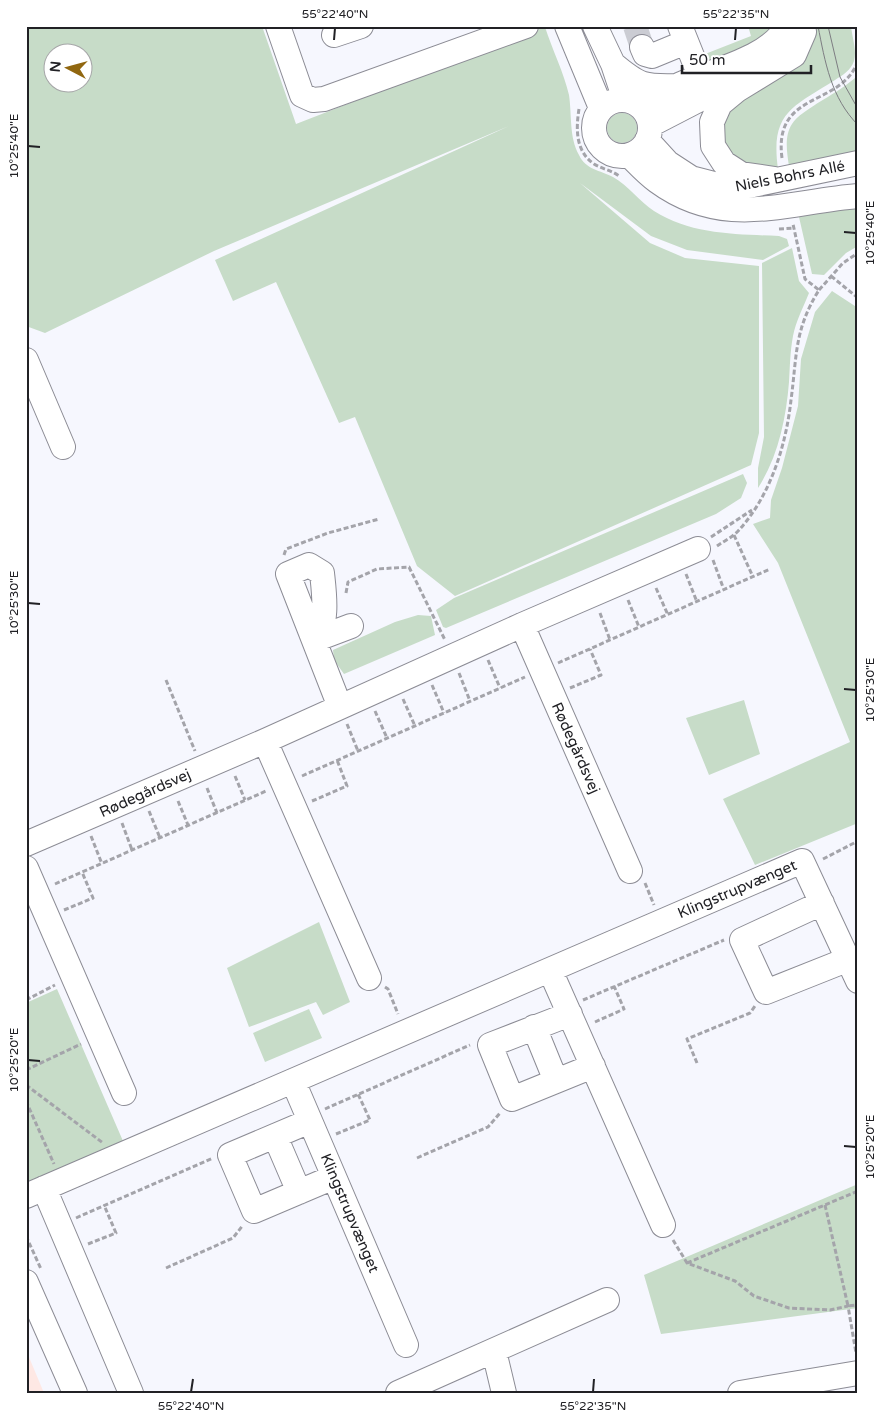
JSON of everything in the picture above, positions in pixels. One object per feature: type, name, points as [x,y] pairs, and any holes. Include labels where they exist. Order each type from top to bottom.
[{"type":"street","points":[[278,26],[302,95],[313,100],[324,100],[526,26]]},
{"type":"street","points":[[334,35],[362,26]]},
{"type":"street","points":[[567,26],[601,108]]},
{"type":"street","points":[[613,64],[629,78],[649,87],[689,81],[768,48],[780,38],[786,26]]},
{"type":"street","points":[[780,178],[754,178],[732,170],[724,163],[714,146],[712,122],[720,104],[762,74],[794,55],[804,32],[803,26]]},
{"type":"street","name":"Niels Bohrs Allé","points":[[595,30],[641,118],[668,163],[691,178],[726,187],[753,185],[858,163]]},
{"type":"street","points":[[642,47],[645,54],[652,56],[683,34],[689,81]]},
{"type":"street","points":[[641,118],[731,82],[762,74]]},
{"type":"street","points":[[641,118],[616,100],[601,108],[595,117],[593,127],[595,138],[600,147],[609,153],[619,156],[637,152],[641,118],[689,81]]},
{"type":"street","name":"Niels Bohrs Allé","points":[[629,155],[657,181],[685,197],[704,204],[747,210],[822,199],[858,196]]},
{"type":"street","points":[[822,199],[858,188]]},
{"type":"street","points":[[26,360],[63,447]]},
{"type":"street","name":"Rødegårdsvej","points":[[26,844],[265,741],[522,625],[695,552]]},
{"type":"street","points":[[314,640],[321,634],[324,600],[322,573],[308,565],[288,574],[340,707]]},
{"type":"street","name":"Rødegårdsvej","points":[[522,625],[630,871]]},
{"type":"street","points":[[314,640],[351,626]]},
{"type":"street","points":[[265,741],[369,978]]},
{"type":"street","name":"Klingstrupvænget","points":[[131,1393],[60,1225],[35,1192],[802,861],[858,981]]},
{"type":"street","points":[[26,868],[124,1093]]},
{"type":"street","points":[[822,903],[742,940],[766,992],[849,959]]},
{"type":"street","points":[[550,970],[663,1225]]},
{"type":"street","points":[[571,1017],[534,1027],[490,1045],[512,1099],[593,1066]]},
{"type":"street","points":[[534,1027],[556,1081]]},
{"type":"street","name":"Klingstrupvænget","points":[[293,1081],[406,1345]]},
{"type":"street","points":[[312,1126],[276,1136],[230,1155],[254,1211],[334,1177]]},
{"type":"street","points":[[276,1136],[299,1192]]},
{"type":"street","points":[[26,1282],[75,1393]]},
{"type":"street","points":[[398,1393],[607,1300]]},
{"type":"street","points":[[494,1351],[504,1393]]},
{"type":"street","points":[[740,1393],[857,1366]]},
{"type":"path","points":[[856,26],[858,38]]},
{"type":"path","points":[[780,178],[780,142],[783,126],[795,111],[842,83],[854,73],[858,61]]},
{"type":"path","points":[[791,205],[805,279],[818,290]]},
{"type":"path","points":[[695,552],[716,547],[734,534],[768,486],[785,438],[798,335],[810,304],[818,290],[843,263],[858,253]]},
{"type":"path","points":[[831,276],[858,298]]},
{"type":"path","points":[[697,602],[695,552],[716,531],[752,510]]},
{"type":"path","points":[[288,574],[283,561],[286,549],[328,532],[379,519]]},
{"type":"path","points":[[734,534],[753,577]]},
{"type":"path","points":[[695,552],[724,590]]},
{"type":"path","points":[[345,596],[348,582],[378,570],[409,567],[432,609],[452,656]]},
{"type":"path","points":[[649,570],[668,615]]},
{"type":"path","points":[[594,647],[770,570]]},
{"type":"path","points":[[621,582],[639,627]]},
{"type":"path","points":[[592,595],[610,640]]},
{"type":"path","points":[[553,696],[601,675],[590,649]]},
{"type":"path","points":[[491,666],[500,688]]},
{"type":"path","points":[[462,679],[470,701]]},
{"type":"path","points":[[166,680],[202,768]]},
{"type":"path","points":[[395,682],[415,726]]},
{"type":"path","points":[[343,758],[515,682]]},
{"type":"path","points":[[367,695],[387,738]]},
{"type":"path","points":[[437,697],[444,713]]},
{"type":"path","points":[[350,732],[358,751]]},
{"type":"path","points":[[294,808],[348,786],[337,760]]},
{"type":"path","points":[[236,778],[245,800]]},
{"type":"path","points":[[209,793],[217,813]]},
{"type":"path","points":[[37,892],[260,794]]},
{"type":"path","points":[[115,806],[132,850]]},
{"type":"path","points":[[181,807],[188,826]]},
{"type":"path","points":[[84,819],[102,864]]},
{"type":"path","points":[[153,821],[160,838]]},
{"type":"path","points":[[805,868],[858,841]]},
{"type":"path","points":[[630,871],[641,875],[662,921]]},
{"type":"path","points":[[48,916],[93,898],[82,872]]},
{"type":"path","points":[[571,1017],[614,986],[722,940],[742,940]]},
{"type":"path","points":[[26,1000],[73,976]]},
{"type":"path","points":[[369,978],[388,989],[406,1032]]},
{"type":"path","points":[[571,1017],[624,1009],[614,986]]},
{"type":"path","points":[[697,1063],[687,1039],[750,1013],[766,992]]},
{"type":"path","points":[[26,1070],[99,1035]]},
{"type":"path","points":[[312,1126],[358,1094],[469,1045]]},
{"type":"path","points":[[26,1085],[110,1148],[118,1157]]},
{"type":"path","points":[[312,1126],[370,1120],[358,1094]]},
{"type":"path","points":[[417,1158],[488,1127],[512,1099]]},
{"type":"path","points":[[26,1101],[54,1166]]},
{"type":"path","points":[[60,1225],[206,1160]]},
{"type":"path","points":[[687,1263],[858,1190]]},
{"type":"path","points":[[71,1251],[116,1233],[104,1205]]},
{"type":"path","points":[[825,1205],[848,1306],[857,1366]]},
{"type":"path","points":[[166,1268],[233,1238],[254,1211]]},
{"type":"path","points":[[663,1225],[687,1263],[735,1281],[754,1296],[789,1308],[830,1310],[858,1305]]},
{"type":"shaded area","points":[[26,1350],[44,1393],[26,1393]]},
{"type":"green space","points":[[26,26],[262,26],[296,124],[545,27],[569,95],[571,126],[576,148],[585,164],[618,180],[654,211],[669,219],[684,225],[715,232],[779,236],[787,239],[789,246],[763,260],[687,250],[651,236],[580,183],[650,243],[685,258],[759,266],[759,433],[751,465],[455,596],[417,566],[355,417],[339,423],[276,282],[233,301],[215,260],[509,126],[214,251],[45,333],[26,326]]},
{"type":"green space","points":[[748,26],[775,26],[763,40],[714,60],[705,60],[700,56],[751,36]]},
{"type":"green space","points":[[811,26],[851,26],[855,52],[853,64],[844,74],[807,97],[788,113],[781,123],[778,135],[776,150],[778,169],[729,160],[719,119]]},
{"type":"green space","points":[[858,75],[858,153],[789,166],[787,139],[792,124],[804,112],[842,88]]},
{"type":"green space","points":[[622,113],[633,117],[637,128],[633,139],[622,143],[611,139],[607,128],[611,117]]},
{"type":"green space","points":[[858,205],[858,246],[846,253],[824,275],[812,274],[799,217]]},
{"type":"green space","points":[[792,248],[799,281],[809,293],[793,336],[788,396],[780,437],[771,464],[758,488],[758,468],[764,437],[762,263]]},
{"type":"green space","points":[[832,291],[858,308],[858,823],[755,865],[723,799],[850,742],[778,563],[753,524],[770,518],[771,500],[782,468],[798,406],[801,359],[815,312]]},
{"type":"green space","points":[[743,474],[747,483],[741,498],[716,514],[446,628],[443,627],[436,610],[454,598]]},
{"type":"green space","points":[[418,615],[431,616],[435,635],[344,674],[334,660],[333,650],[395,622]]},
{"type":"green space","points":[[744,700],[760,754],[709,775],[686,718]]},
{"type":"green space","points":[[319,922],[350,1002],[323,1015],[316,1002],[249,1027],[227,968]]},
{"type":"green space","points":[[57,989],[123,1141],[26,1185],[26,1003]]},
{"type":"green space","points":[[309,1009],[322,1038],[265,1062],[253,1033]]},
{"type":"green space","points":[[858,1184],[858,1308],[661,1334],[644,1275]]},
{"type":"tunnel","points":[[635,26],[642,47]]},
{"type":"tram line","points":[[818,26],[830,79],[841,103],[858,125]]},
{"type":"tram line","points":[[828,26],[840,77],[858,109]]}]
